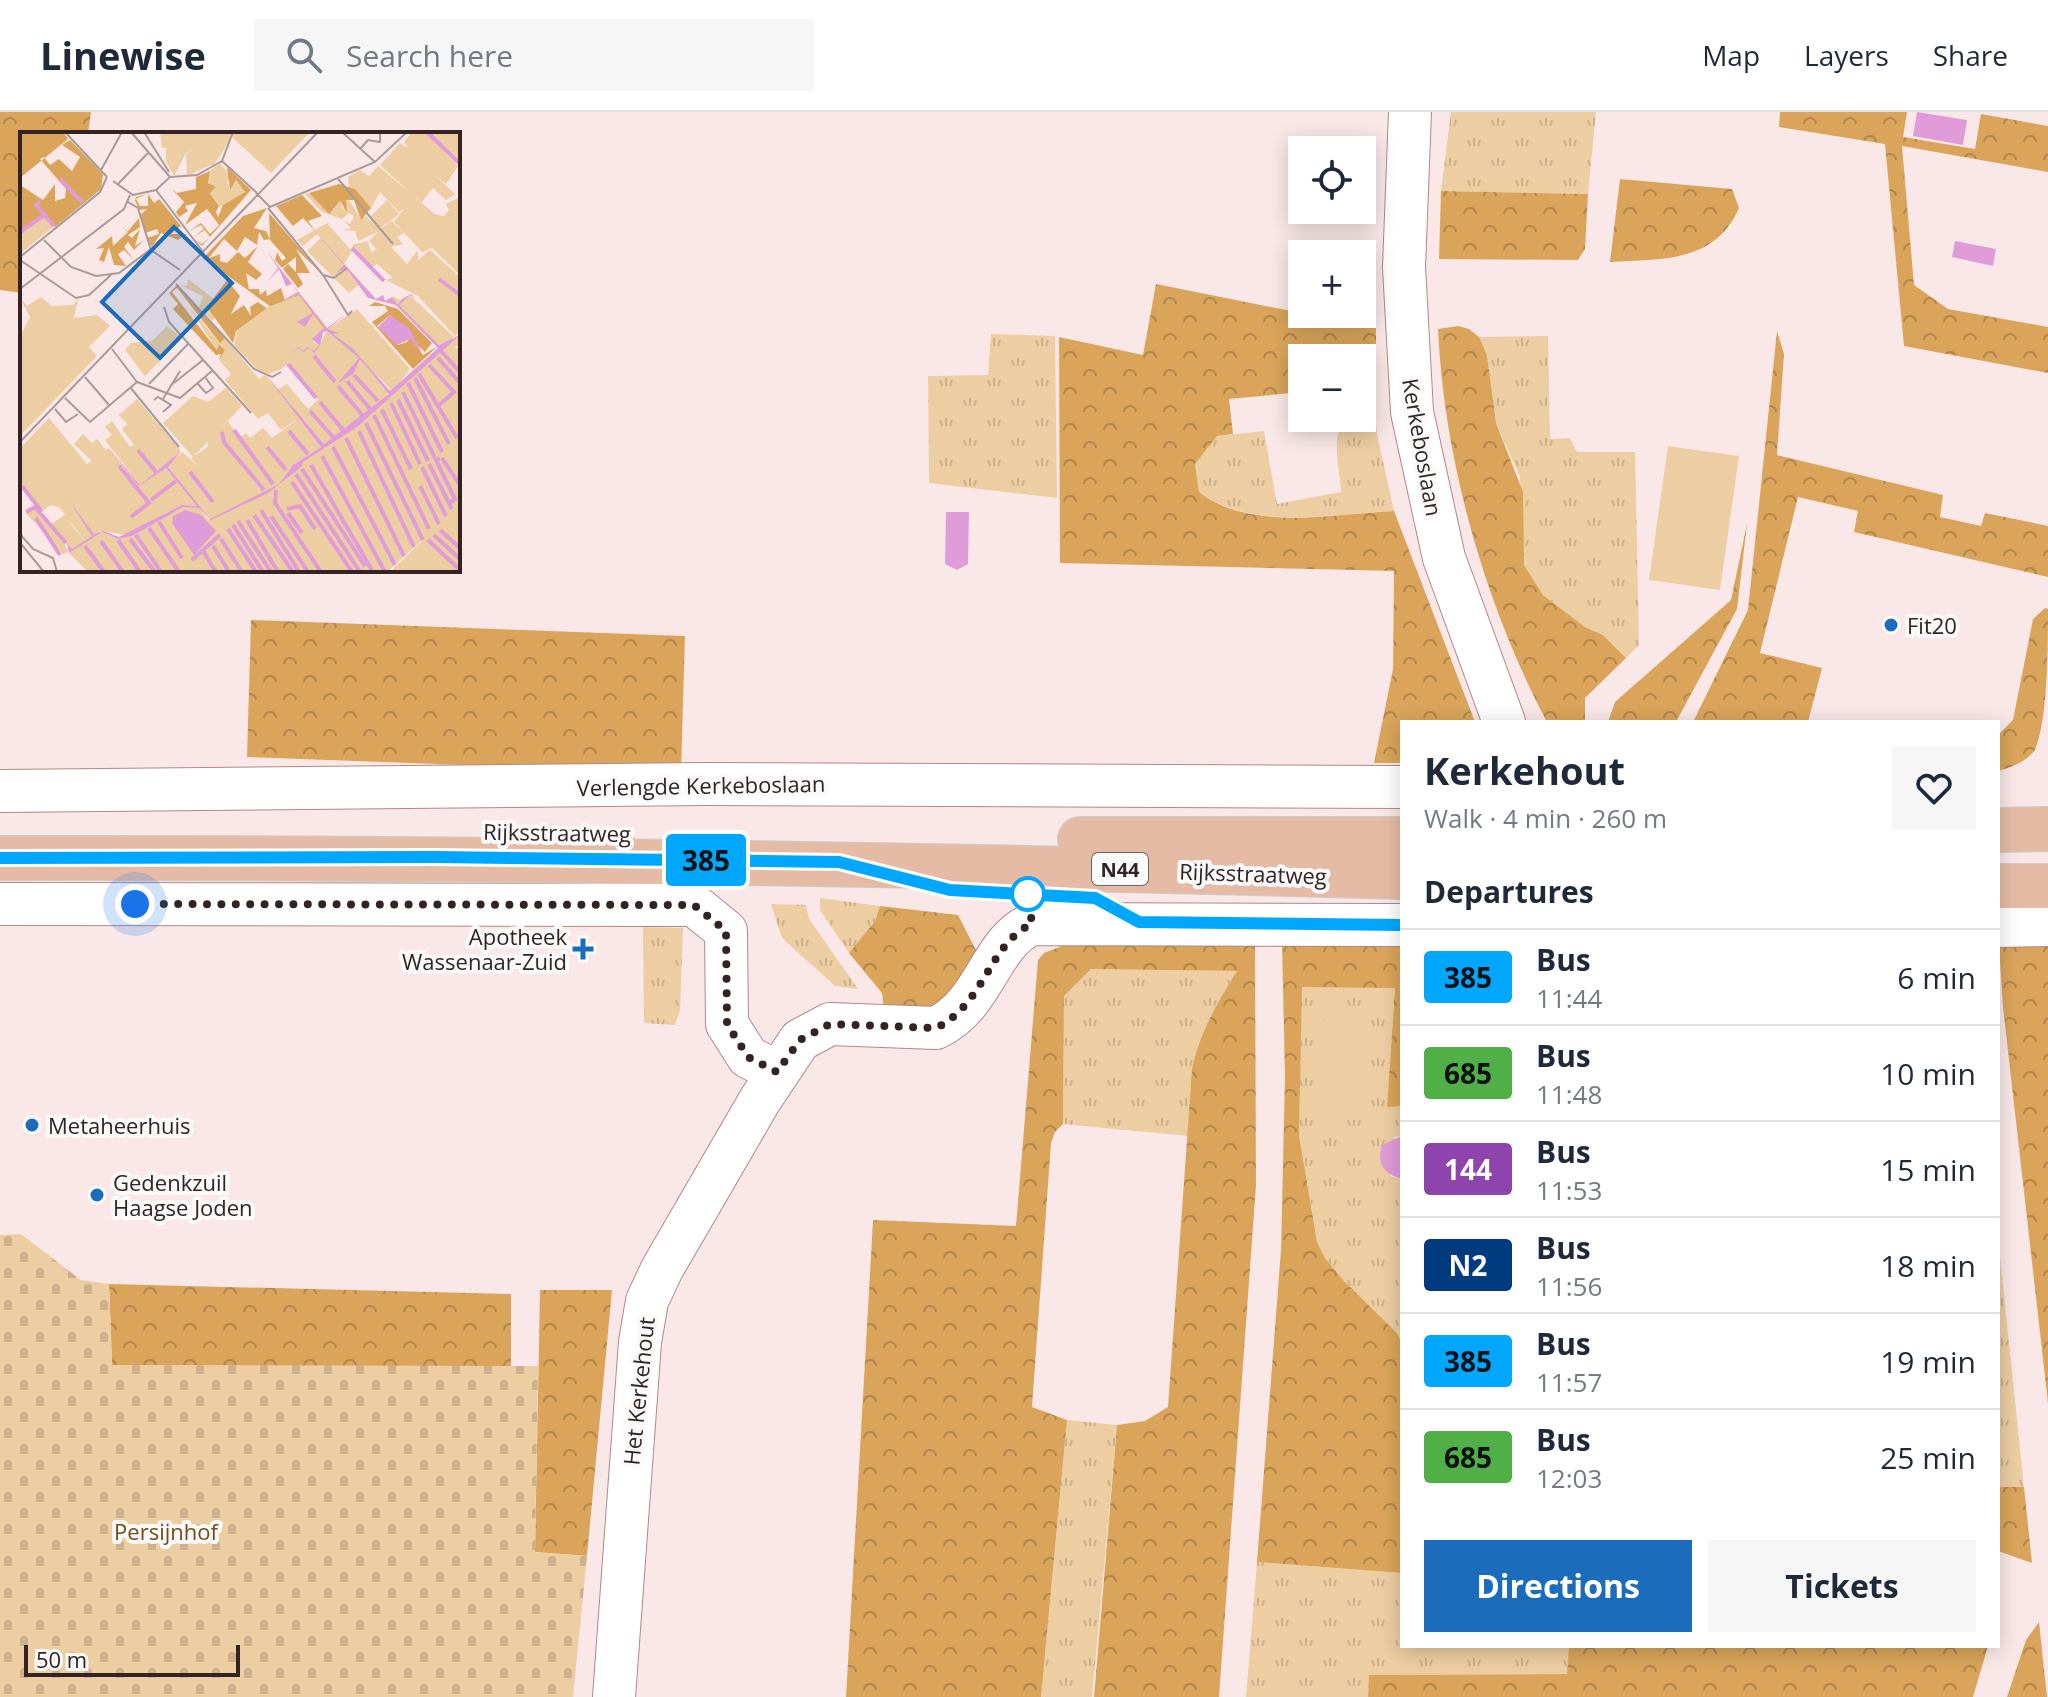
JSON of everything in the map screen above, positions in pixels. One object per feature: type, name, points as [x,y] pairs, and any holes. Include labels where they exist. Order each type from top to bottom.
[{"type":"main road","name":"Rijksstraatweg","points":[[0,829],[1400,839]]},
{"type":"main road","points":[[2000,830],[2048,829]]},
{"type":"main road","name":"Rijksstraatweg","points":[[0,858],[435,857],[839,862],[1400,877]]},
{"type":"main road","points":[[2000,886],[2048,886]]},
{"type":"street","name":"Kerkeboslaan","points":[[1410,112],[1404,267],[1412,412],[1444,558],[1503,720]]},
{"type":"street","name":"Verlengde Kerkeboslaan","points":[[0,791],[705,784],[1400,787]]},
{"type":"street","points":[[0,904],[694,905],[726,931],[727,1024],[748,1057],[777,1072],[800,1040],[830,1024],[936,1028],[947,1023],[974,998],[1012,937],[1032,924],[1400,925]]},
{"type":"street","points":[[2000,926],[2048,925]]},
{"type":"street","name":"Het Kerkehout","points":[[614,1697],[640,1342],[647,1301],[662,1269],[777,1072]]},
{"type":"green space","points":[[0,112],[91,112],[88,132],[20,132],[20,293],[0,290]]},
{"type":"green space","points":[[1451,112],[1596,112],[1588,194],[1441,191]]},
{"type":"green space","points":[[1780,112],[1907,112],[1903,137],[1975,149],[1981,114],[2048,126],[2048,172],[1902,146],[1914,285],[1948,309],[2048,327],[2048,373],[1904,346],[1885,144],[1779,127]]},
{"type":"green space","points":[[1620,179],[1732,189],[1739,208],[1729,226],[1701,248],[1667,258],[1610,262]]},
{"type":"green space","points":[[1441,191],[1588,194],[1585,249],[1578,260],[1439,259]]},
{"type":"green space","points":[[1156,284],[1288,310],[1288,328],[1376,328],[1376,344],[1288,344],[1288,393],[1229,399],[1233,434],[1217,436],[1195,464],[1199,492],[1220,504],[1267,516],[1319,517],[1394,511],[1474,720],[1400,720],[1400,763],[1374,763],[1393,669],[1394,571],[1060,563],[1059,337],[1143,355]]},
{"type":"green space","points":[[1458,326],[1469,329],[1479,337],[1487,355],[1496,423],[1523,492],[1524,565],[1543,595],[1585,627],[1603,635],[1626,658],[1585,698],[1585,720],[1546,720],[1505,630],[1487,581],[1459,481],[1449,430],[1438,329]]},
{"type":"green space","points":[[1777,331],[1784,354],[1777,455],[1943,495],[1940,517],[1981,526],[1985,513],[2048,526],[2048,577],[1854,532],[1858,511],[1798,497],[1760,653],[1822,668],[1809,720],[1694,720],[1748,610]]},
{"type":"green space","points":[[991,334],[1055,336],[1057,498],[929,483],[928,376],[988,375]]},
{"type":"green space","points":[[1548,336],[1550,439],[1570,438],[1577,452],[1635,452],[1639,645],[1626,658],[1603,635],[1585,627],[1543,595],[1524,565],[1520,477],[1496,423],[1487,355],[1479,337]]},
{"type":"green space","points":[[1376,423],[1394,511],[1319,517],[1268,516],[1220,504],[1199,492],[1195,464],[1217,436],[1264,431],[1277,504],[1341,492],[1338,434],[1376,432]]},
{"type":"green space","points":[[1668,446],[1739,456],[1720,590],[1649,580]]},
{"type":"green space","points":[[1747,524],[1737,609],[1677,720],[1609,720],[1615,702],[1731,600]]},
{"type":"green space","points":[[2045,608],[2048,609],[2043,720],[2035,750],[2027,758],[2000,770],[2000,733],[2013,720],[2033,619]]},
{"type":"green space","points":[[251,620],[685,636],[681,773],[247,757]]},
{"type":"green space","points":[[820,898],[880,906],[875,921],[849,953],[820,910]]},
{"type":"green space","points":[[771,904],[806,905],[809,919],[858,989],[835,986],[782,938]]},
{"type":"green space","points":[[880,906],[958,915],[979,956],[970,978],[933,1010],[884,1009],[882,993],[849,953],[875,921]]},
{"type":"green space","points":[[643,927],[683,928],[680,1010],[675,1025],[644,1023]]},
{"type":"green space","points":[[2008,940],[2048,940],[2048,1403],[2003,1007],[2000,947]]},
{"type":"green space","points":[[1282,943],[1400,943],[1400,1106],[1387,1107],[1395,988],[1302,987],[1299,1135],[1317,1242],[1325,1258],[1344,1281],[1400,1339],[1400,1573],[1257,1562],[1281,1250],[1285,1076]]},
{"type":"green space","points":[[1067,944],[1255,946],[1256,1185],[1219,1697],[1094,1697],[1117,1425],[1145,1421],[1168,1407],[1192,1069],[1210,1018],[1237,971],[1091,969],[1064,996],[1063,1124],[1055,1132],[1051,1143],[1032,1407],[1067,1420],[1041,1697],[846,1697],[873,1220],[1016,1226],[1038,960],[1044,953]]},
{"type":"green space","points":[[1091,969],[1237,971],[1213,1012],[1199,1049],[1188,1136],[1063,1124],[1064,996]]},
{"type":"green space","points":[[1301,987],[1395,987],[1387,1106],[1400,1106],[1400,1136],[1395,1137],[1390,1176],[1400,1178],[1400,1339],[1344,1281],[1325,1258],[1317,1242],[1299,1135]]},
{"type":"green space","points":[[1324,1014],[1367,1015],[1364,1120],[1321,1119]]},
{"type":"green space","name":"Persijnhof","points":[[21,1234],[81,1280],[109,1284],[112,1365],[538,1366],[535,1552],[587,1556],[573,1697],[0,1697],[0,1235]]},
{"type":"green space","points":[[2000,1256],[2024,1487],[2000,1487]]},
{"type":"green space","points":[[109,1284],[511,1294],[511,1368],[112,1365]]},
{"type":"green space","points":[[540,1290],[612,1290],[587,1556],[535,1552]]},
{"type":"green space","points":[[1067,1420],[1117,1425],[1092,1697],[1041,1697]]},
{"type":"green space","points":[[2000,1487],[2024,1487],[2032,1563],[2000,1552]]},
{"type":"green space","points":[[1257,1562],[1400,1573],[1400,1648],[1569,1648],[1568,1674],[1370,1675],[1368,1697],[1246,1697]]},
{"type":"green space","points":[[2039,1622],[2047,1697],[2007,1697],[2026,1640]]},
{"type":"green space","points":[[1569,1648],[1987,1648],[1973,1697],[1368,1697],[1369,1675],[1567,1674]]},
{"type":"shaded area","points":[[1917,112],[1967,120],[1963,145],[1913,136]]},
{"type":"shaded area","points":[[1955,241],[1996,249],[1993,266],[1952,257]]},
{"type":"shaded area","points":[[946,512],[969,512],[968,564],[957,570],[945,564]]},
{"type":"shaded area","points":[[1400,1137],[1400,1178],[1383,1167],[1380,1158],[1382,1145]]},
{"type":"bus line","name":"385","points":[[0,858],[435,857],[839,862],[950,890],[1095,898],[1139,922],[1400,925]]},
{"type":"place","name":"Fit20","points":[[1891,625]]},
{"type":"place","name":"Apotheek Wassenaar-Zuid","points":[[583,949]]},
{"type":"place","name":"Metaheerhuis","points":[[32,1125]]},
{"type":"place","name":"Gedenkzuil Haagse Joden","points":[[97,1195]]},
{"type":"route","points":[[135,904],[694,905],[702,908],[726,931],[727,1024],[748,1057],[777,1072],[800,1040],[830,1024],[936,1028],[947,1023],[974,998],[1005,945],[1032,924],[1028,894]]}]
